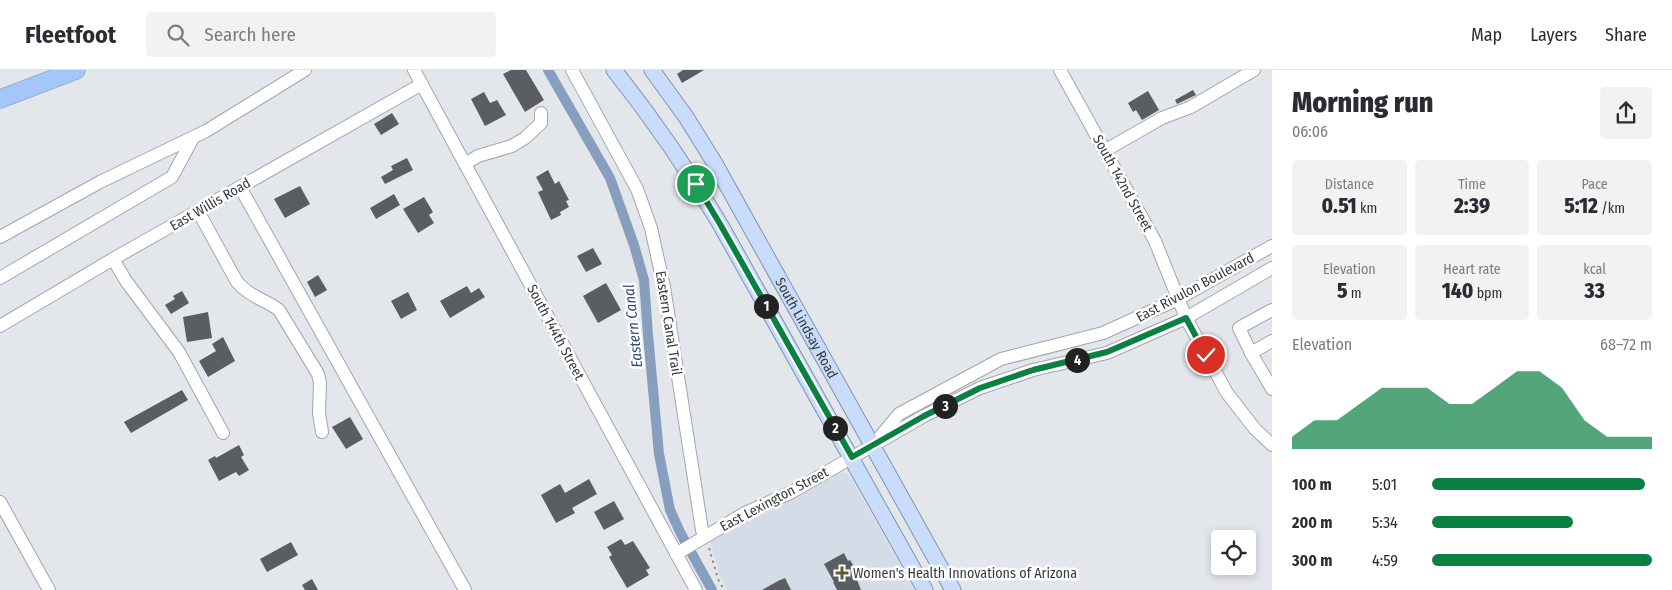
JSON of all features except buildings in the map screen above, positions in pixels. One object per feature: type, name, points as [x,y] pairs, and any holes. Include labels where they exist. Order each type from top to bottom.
[{"type":"highway","points":[[0,99],[76,70]]},
{"type":"main road","name":"South Lindsay Road","points":[[614,70],[649,115],[706,200],[925,590]]},
{"type":"main road","name":"South Lindsay Road","points":[[652,70],[686,117],[714,162],[953,590]]},
{"type":"street","points":[[0,237],[100,182],[206,131],[305,70]]},
{"type":"street","name":"Eastern Canal Trail","points":[[572,70],[637,188],[651,228],[664,287],[702,538]]},
{"type":"street","name":"South 142nd Street","points":[[1060,70],[1155,241],[1186,318],[1227,393],[1255,429],[1272,445]]},
{"type":"street","points":[[1106,150],[1162,118],[1191,107],[1254,70]]},
{"type":"street","name":"South 144th Street","points":[[417,76],[679,552],[696,590]]},
{"type":"street","name":"East Willis Road","points":[[0,326],[240,187],[417,76]]},
{"type":"street","points":[[465,164],[478,156],[512,146],[525,138],[541,123],[541,113]]},
{"type":"street","points":[[1,274],[172,177],[193,138]]},
{"type":"street","points":[[240,187],[464,590]]},
{"type":"street","points":[[198,211],[237,282],[244,290],[279,310],[318,374],[320,383],[319,413],[322,432]]},
{"type":"street","name":"East Rivulon Boulevard","points":[[872,446],[899,414],[1001,358],[1103,333],[1178,299],[1272,246]]},
{"type":"street","points":[[113,259],[126,281],[179,352],[223,433]]},
{"type":"street","name":"East Rivulon Boulevard","points":[[872,446],[924,416],[980,388],[1033,370],[1107,352],[1186,318],[1272,268]]},
{"type":"street","points":[[1272,310],[1239,328],[1272,389]]},
{"type":"street","points":[[1251,353],[1272,341]]},
{"type":"street","name":"East Lexington Street","points":[[679,552],[745,513],[792,492],[872,446]]},
{"type":"street","points":[[0,502],[49,590]]},
{"type":"path","points":[[702,538],[724,590]]},
{"type":"shaded area","points":[[846,473],[853,481],[914,590],[727,590],[719,573],[710,540],[751,516],[834,474]]},
{"type":"waterway","name":"Eastern Canal","points":[[548,70],[610,178],[634,245],[644,280],[659,454],[670,510],[712,590]]},
{"type":"place","name":"Women's Health Innovations of Arizona","points":[[842,573]]},
{"type":"route","points":[[696,184],[852,457],[924,416],[980,388],[1033,370],[1107,352],[1186,318],[1206,355]]}]
